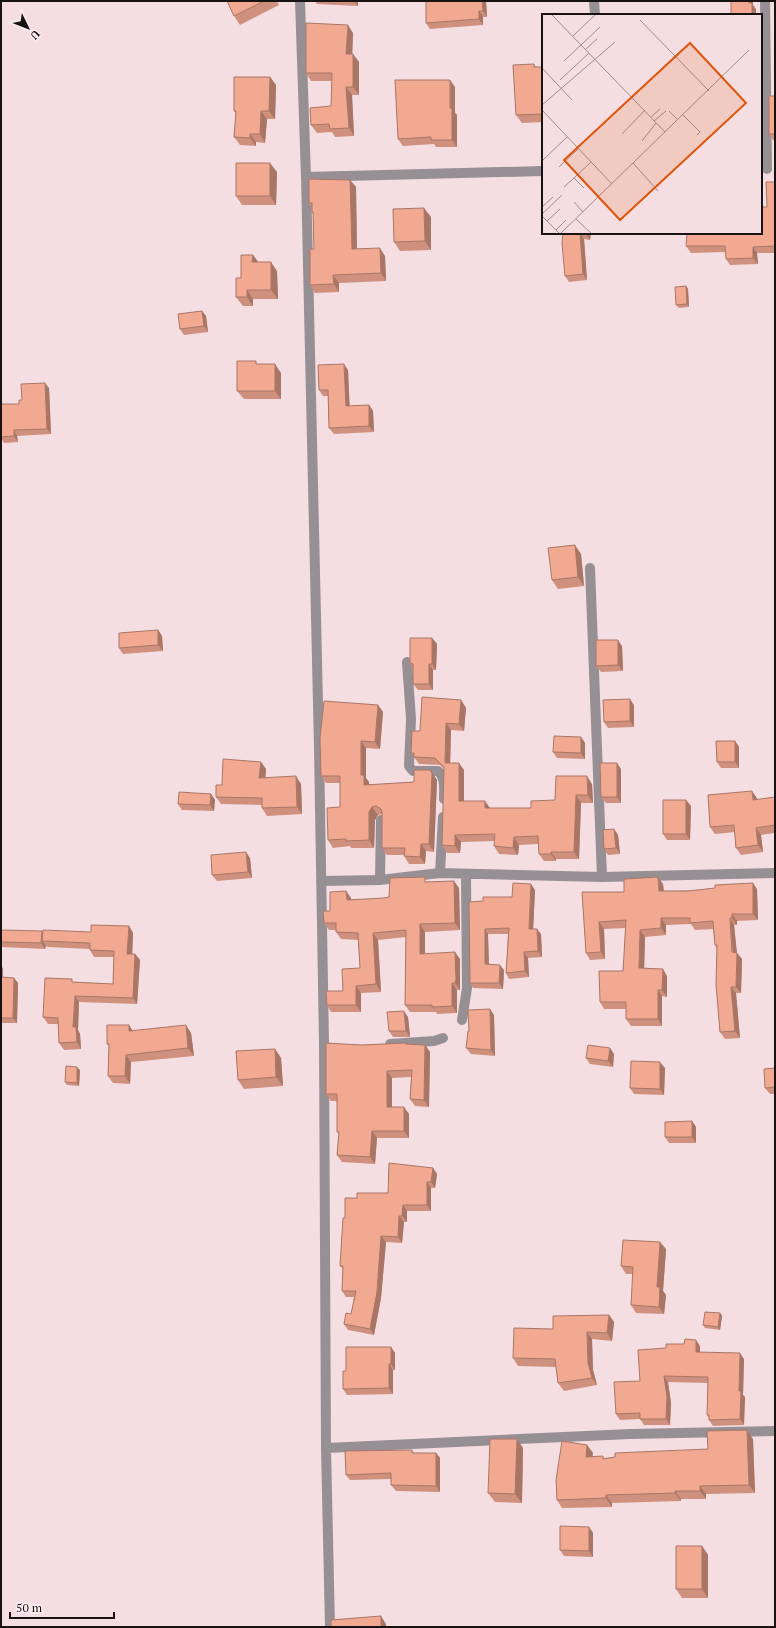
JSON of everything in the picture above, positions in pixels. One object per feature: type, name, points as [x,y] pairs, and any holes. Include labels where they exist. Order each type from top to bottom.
[{"type":"street","points":[[300,1],[306,177],[319,748],[320,881],[328,1043],[326,1448],[330,1627]]},
{"type":"street","points":[[594,1],[595,14]]},
{"type":"street","points":[[765,1],[768,168]]},
{"type":"street","points":[[306,177],[542,171]]},
{"type":"street","points":[[590,568],[602,877]]},
{"type":"street","points":[[407,662],[411,719],[409,766],[413,771],[438,771],[444,778],[440,873]]},
{"type":"street","points":[[380,880],[381,820]]},
{"type":"street","points":[[320,881],[380,880],[440,873],[602,877],[775,873]]},
{"type":"street","points":[[462,1020],[466,988],[466,874]]},
{"type":"street","points":[[380,1044],[434,1041],[443,1038]]},
{"type":"street","points":[[326,1448],[630,1434],[775,1432]]},
{"type":"building","points":[[227,1],[264,1],[234,16]]},
{"type":"building","points":[[426,1],[482,1],[483,11],[479,11],[479,19],[426,23]]},
{"type":"building","points":[[731,1],[749,1],[749,3],[752,3],[752,14],[731,14]]},
{"type":"building","points":[[306,23],[348,25],[346,54],[353,54],[353,87],[346,87],[349,128],[330,129],[329,124],[311,125],[310,108],[331,106],[332,73],[306,73]]},
{"type":"building","points":[[534,64],[534,67],[542,67],[542,114],[516,115],[513,65]]},
{"type":"building","points":[[234,77],[270,77],[269,111],[261,111],[260,134],[250,134],[250,138],[234,137],[236,111],[234,111]]},
{"type":"building","points":[[395,80],[450,80],[452,140],[431,140],[431,137],[398,139]]},
{"type":"building","points":[[769,96],[775,96],[775,134],[769,134]]},
{"type":"building","points":[[236,163],[270,163],[270,196],[236,196]]},
{"type":"building","points":[[309,179],[350,180],[352,249],[380,248],[381,273],[333,275],[334,284],[310,285],[310,249],[314,249],[313,212],[312,203],[309,203]]},
{"type":"building","points":[[766,182],[775,182],[775,246],[753,247],[753,258],[726,259],[725,246],[686,246],[687,234],[762,234],[762,207],[767,207]]},
{"type":"building","points":[[424,208],[425,241],[394,242],[393,209]]},
{"type":"building","points":[[563,234],[580,234],[583,274],[565,276],[562,243]]},
{"type":"building","points":[[241,255],[253,255],[252,262],[271,262],[271,290],[247,290],[247,297],[236,297],[236,278],[241,278]]},
{"type":"building","points":[[686,286],[687,304],[676,305],[675,287]]},
{"type":"building","points":[[202,311],[204,326],[180,329],[178,314]]},
{"type":"building","points":[[237,361],[256,361],[256,364],[275,364],[275,391],[237,391]]},
{"type":"building","points":[[344,364],[346,406],[369,405],[369,426],[329,428],[328,390],[319,390],[318,365]]},
{"type":"building","points":[[45,383],[47,429],[14,430],[14,436],[1,437],[1,404],[19,404],[19,400],[22,400],[21,384]]},
{"type":"building","points":[[575,545],[578,577],[552,580],[548,548]]},
{"type":"building","points":[[158,630],[158,645],[119,648],[119,633]]},
{"type":"building","points":[[410,638],[432,638],[432,664],[429,664],[429,684],[413,684],[413,664],[410,663]]},
{"type":"building","points":[[596,640],[618,640],[618,665],[596,666]]},
{"type":"building","points":[[422,697],[461,700],[459,724],[446,723],[445,763],[459,763],[459,801],[485,801],[485,808],[531,808],[531,801],[555,800],[556,776],[587,776],[588,795],[576,795],[574,852],[551,852],[551,854],[539,854],[538,836],[514,837],[513,848],[494,846],[495,834],[455,835],[455,846],[442,845],[444,767],[435,758],[414,757],[414,753],[411,753],[412,731],[420,731]]},
{"type":"building","points":[[630,699],[630,721],[604,722],[603,700]]},
{"type":"building","points":[[324,701],[378,705],[375,742],[361,741],[361,775],[364,775],[364,785],[414,782],[414,770],[430,770],[432,773],[429,844],[421,844],[420,857],[404,856],[405,848],[382,848],[382,812],[381,809],[376,806],[372,807],[369,812],[369,840],[328,840],[327,808],[340,807],[340,776],[321,776],[320,738]]},
{"type":"building","points":[[554,736],[581,737],[581,753],[553,752]]},
{"type":"building","points":[[716,741],[735,741],[735,762],[717,762]]},
{"type":"building","points":[[223,759],[261,762],[259,778],[296,776],[297,807],[262,808],[262,798],[216,797],[216,785],[222,785]]},
{"type":"building","points":[[600,763],[617,763],[617,797],[601,797]]},
{"type":"building","points":[[752,791],[753,800],[775,797],[775,825],[756,828],[758,845],[736,848],[734,825],[710,827],[708,795]]},
{"type":"building","points":[[179,792],[211,794],[210,805],[178,804]]},
{"type":"building","points":[[663,800],[686,800],[686,834],[663,834]]},
{"type":"building","points":[[614,829],[616,848],[604,849],[603,830]]},
{"type":"building","points":[[246,852],[248,872],[212,875],[211,855]]},
{"type":"building","points":[[425,877],[425,882],[454,881],[455,923],[420,924],[420,954],[455,952],[456,980],[455,983],[452,983],[452,1006],[432,1007],[432,1005],[405,1005],[406,930],[373,933],[376,984],[356,986],[356,1005],[327,1005],[326,991],[343,991],[342,969],[360,968],[358,933],[336,932],[336,923],[324,923],[323,911],[330,911],[330,892],[346,891],[347,900],[384,898],[389,897],[390,878]]},
{"type":"building","points":[[658,877],[659,891],[688,891],[715,888],[715,885],[753,883],[753,914],[732,914],[732,918],[730,918],[732,952],[737,953],[736,987],[731,987],[735,1031],[720,1032],[716,984],[717,945],[715,945],[713,921],[690,923],[690,918],[661,918],[661,928],[640,930],[639,968],[663,969],[662,990],[658,990],[658,1019],[626,1019],[626,1002],[600,1002],[599,971],[623,971],[626,920],[599,922],[601,952],[586,953],[582,892],[624,892],[624,879]]},
{"type":"building","points":[[513,883],[531,884],[529,929],[537,929],[538,951],[524,952],[525,971],[506,973],[509,928],[485,929],[485,964],[500,965],[499,983],[470,983],[469,902],[483,901],[483,897],[512,897]]},
{"type":"building","points":[[91,925],[129,926],[127,954],[135,954],[133,998],[75,996],[73,1027],[76,1027],[77,1042],[59,1043],[58,1018],[43,1017],[45,978],[72,979],[72,982],[113,984],[114,951],[90,950],[90,943],[42,941],[43,930],[91,932]]},
{"type":"building","points":[[1,930],[42,931],[41,943],[1,942]]},
{"type":"building","points":[[1,977],[14,978],[13,1018],[1,1018]]},
{"type":"building","points":[[490,1009],[491,1050],[466,1048],[469,1031],[468,1010]]},
{"type":"building","points":[[404,1011],[406,1031],[389,1031],[387,1012]]},
{"type":"building","points":[[107,1025],[129,1025],[129,1031],[186,1025],[188,1048],[126,1055],[125,1076],[108,1076],[109,1044],[107,1044]]},
{"type":"building","points":[[326,1043],[362,1045],[406,1043],[425,1045],[424,1100],[410,1099],[412,1070],[387,1071],[387,1107],[404,1107],[404,1131],[372,1131],[370,1157],[337,1155],[339,1132],[337,1132],[337,1094],[326,1094]]},
{"type":"building","points":[[588,1045],[610,1048],[608,1061],[586,1058]]},
{"type":"building","points":[[275,1049],[276,1077],[238,1080],[236,1051]]},
{"type":"building","points":[[631,1061],[660,1062],[660,1089],[630,1088]]},
{"type":"building","points":[[66,1066],[77,1067],[77,1083],[65,1082]]},
{"type":"building","points":[[775,1068],[775,1087],[765,1088],[764,1069]]},
{"type":"building","points":[[692,1121],[692,1137],[665,1137],[665,1122]]},
{"type":"building","points":[[389,1163],[433,1168],[431,1182],[427,1182],[427,1205],[403,1205],[402,1216],[399,1216],[398,1237],[381,1236],[377,1292],[370,1329],[344,1324],[346,1313],[351,1314],[356,1291],[342,1291],[343,1266],[340,1266],[343,1218],[345,1218],[345,1198],[357,1198],[357,1193],[388,1193]]},
{"type":"building","points":[[623,1240],[660,1242],[657,1287],[660,1287],[659,1307],[631,1305],[633,1267],[621,1266]]},
{"type":"building","points":[[705,1312],[720,1313],[718,1327],[703,1325]]},
{"type":"building","points":[[609,1315],[607,1333],[587,1332],[588,1363],[592,1378],[558,1383],[555,1359],[513,1358],[514,1328],[553,1329],[553,1316]]},
{"type":"building","points":[[685,1339],[696,1340],[696,1352],[740,1353],[740,1419],[709,1420],[709,1415],[707,1415],[708,1377],[664,1376],[667,1397],[666,1419],[640,1419],[640,1413],[616,1414],[614,1382],[640,1381],[638,1350],[666,1348],[666,1344],[684,1344]]},
{"type":"building","points":[[346,1347],[391,1347],[389,1388],[343,1389],[343,1371],[346,1371]]},
{"type":"building","points":[[747,1430],[749,1485],[700,1486],[700,1491],[606,1495],[606,1498],[557,1500],[556,1480],[562,1441],[587,1445],[586,1457],[603,1456],[603,1459],[615,1457],[615,1453],[708,1449],[707,1431]]},
{"type":"building","points":[[490,1439],[517,1439],[515,1494],[488,1493]]},
{"type":"building","points":[[412,1450],[412,1453],[436,1453],[436,1486],[391,1485],[391,1473],[346,1475],[345,1451]]},
{"type":"building","points":[[560,1526],[589,1527],[589,1551],[560,1550]]},
{"type":"building","points":[[676,1546],[702,1546],[702,1589],[676,1589]]},
{"type":"building","points":[[381,1616],[381,1627],[331,1627],[331,1620]]}]
